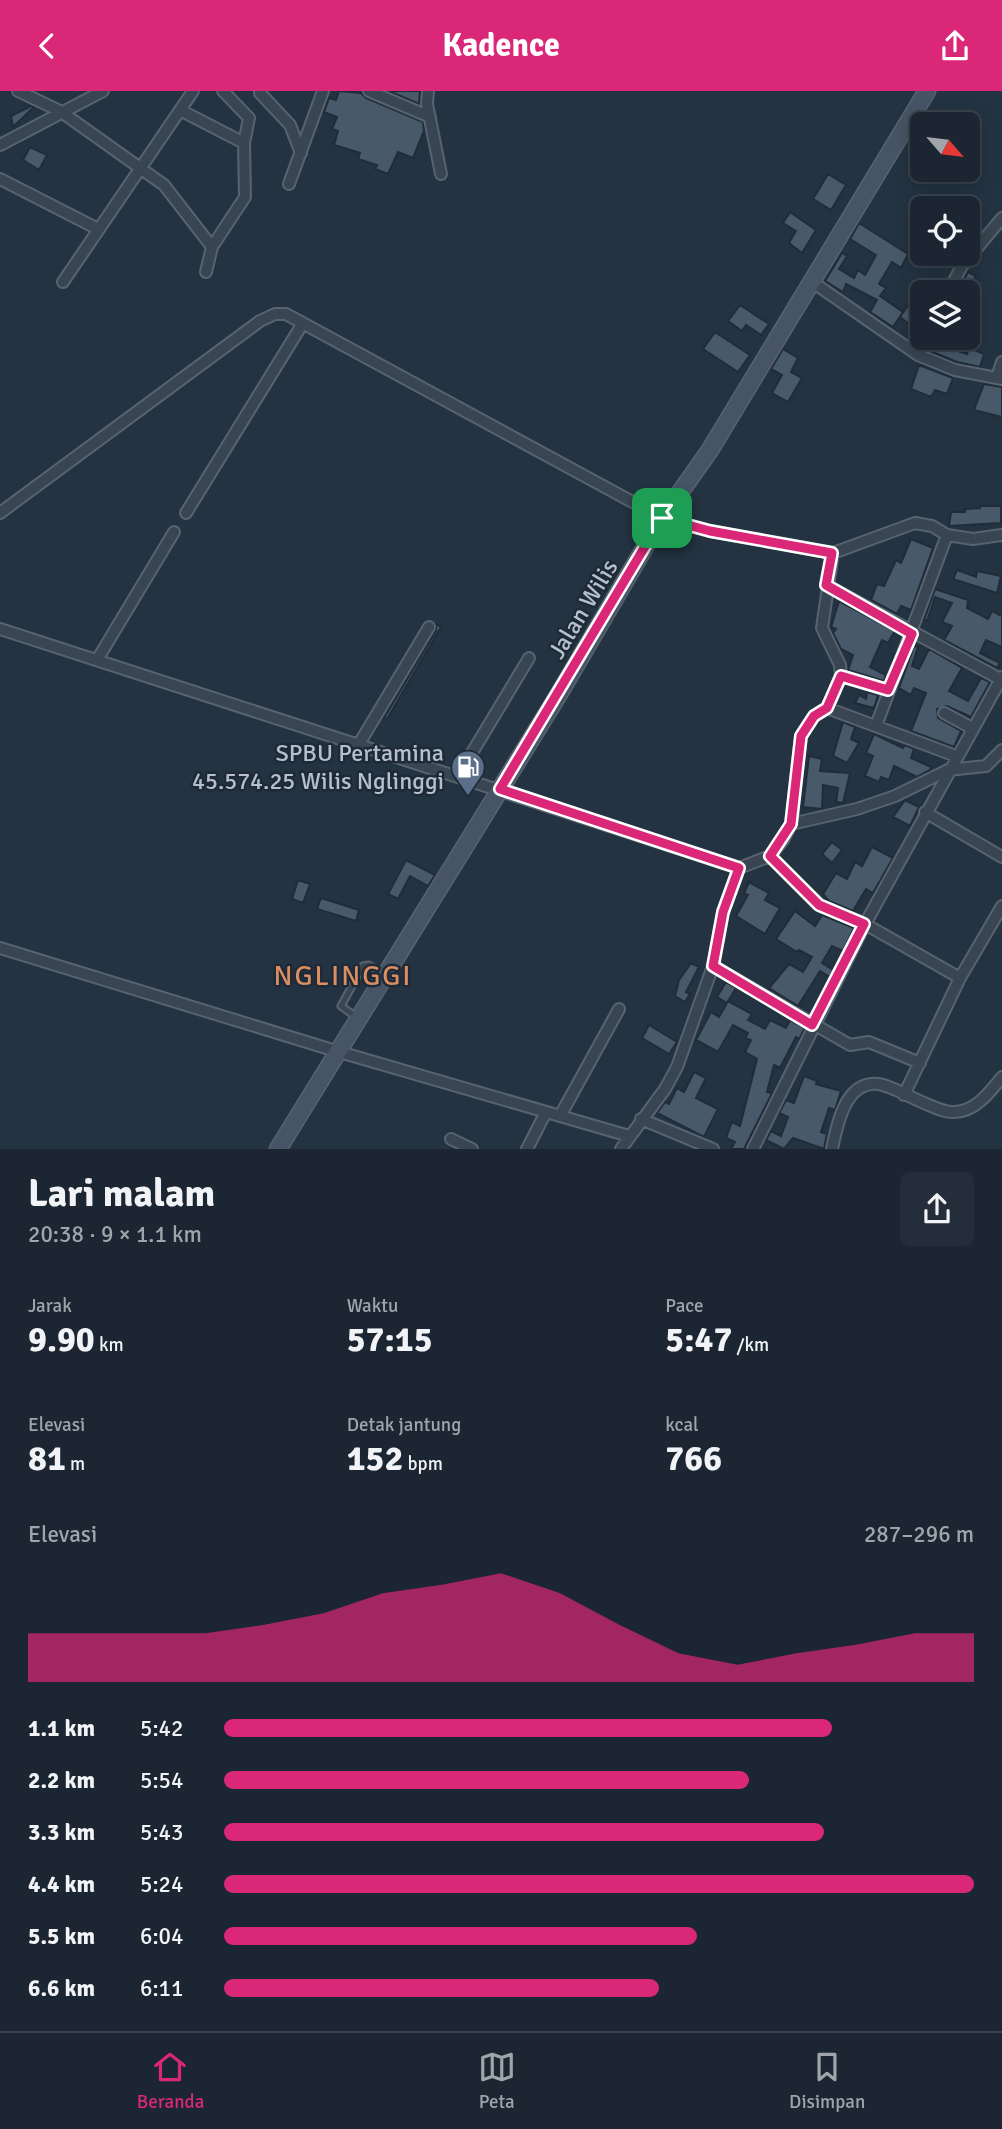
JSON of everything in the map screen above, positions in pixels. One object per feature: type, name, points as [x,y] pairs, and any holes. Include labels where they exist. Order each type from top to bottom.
[{"type":"main road","name":"Jalan Wilis","points":[[278,1149],[384,974],[435,899],[662,518],[710,450],[927,91]]},
{"type":"street","points":[[18,91],[60,111],[139,166],[178,200],[212,247]]},
{"type":"street","points":[[0,145],[60,111],[103,91]]},
{"type":"street","points":[[62,282],[139,166],[193,91]]},
{"type":"street","points":[[206,272],[212,247],[245,197],[244,143],[249,118],[223,91]]},
{"type":"street","points":[[289,184],[323,91]]},
{"type":"street","points":[[369,91],[430,117]]},
{"type":"street","points":[[428,91],[441,174]]},
{"type":"street","points":[[260,93],[290,125],[301,153]]},
{"type":"street","points":[[180,110],[244,143]]},
{"type":"street","points":[[0,179],[98,229]]},
{"type":"street","points":[[954,280],[962,266],[1002,218]]},
{"type":"street","points":[[811,281],[918,355],[966,373],[1000,378],[1002,362]]},
{"type":"street","points":[[0,513],[260,321],[275,314],[286,314],[662,518],[710,531],[832,553],[909,524],[932,526],[947,535],[973,539],[1002,535]]},
{"type":"street","points":[[187,513],[303,323]]},
{"type":"street","points":[[918,355],[921,350]]},
{"type":"street","points":[[97,660],[174,532]]},
{"type":"street","points":[[876,726],[947,535]]},
{"type":"street","points":[[0,629],[739,868],[770,856],[791,824],[801,736],[814,716],[827,708],[841,676],[840,665],[822,628],[832,553]]},
{"type":"street","points":[[753,1149],[864,924],[948,770],[1002,679],[912,634],[826,585]]},
{"type":"street","points":[[359,744],[429,627]]},
{"type":"street","points":[[458,776],[529,658]]},
{"type":"street","points":[[841,676],[888,690]]},
{"type":"street","points":[[827,708],[956,756]]},
{"type":"street","points":[[944,713],[972,728]]},
{"type":"street","points":[[791,824],[882,800],[948,770],[986,766],[1002,750]]},
{"type":"street","points":[[925,811],[1002,857]]},
{"type":"street","points":[[770,856],[819,905],[864,924],[960,978]]},
{"type":"street","points":[[621,1149],[665,1089],[677,1067],[713,966],[723,912],[739,868]]},
{"type":"street","points":[[904,1095],[960,978],[1002,906]]},
{"type":"street","points":[[0,948],[336,1051],[629,1136]]},
{"type":"street","points":[[713,966],[850,1045],[869,1042],[920,1063]]},
{"type":"street","points":[[560,1116],[619,1009]]},
{"type":"street","points":[[832,1149],[841,1112],[852,1095],[862,1088],[878,1084],[956,1112],[969,1109],[985,1098],[1002,1077]]},
{"type":"street","points":[[527,1149],[546,1112]]},
{"type":"street","points":[[641,1119],[713,1149]]},
{"type":"street","points":[[451,1139],[472,1149]]},
{"type":"lane","points":[[357,1018],[341,1006],[363,966],[369,965],[384,974]]},
{"type":"building","points":[[339,91],[361,93],[366,98],[423,122],[424,131],[413,158],[398,152],[388,174],[375,169],[377,165],[358,159],[360,153],[334,145],[338,131],[332,129],[337,117],[324,112],[329,98],[336,100]]},
{"type":"building","points":[[389,91],[420,91],[419,104]]},
{"type":"building","points":[[34,107],[13,127],[11,116]]},
{"type":"building","points":[[30,147],[47,155],[39,170],[23,160]]},
{"type":"building","points":[[828,174],[846,185],[831,210],[813,199]]},
{"type":"building","points":[[790,212],[816,230],[802,253],[789,243],[796,231],[783,223]]},
{"type":"building","points":[[859,223],[908,254],[901,268],[892,262],[879,284],[886,288],[880,296],[903,312],[893,327],[870,312],[877,300],[846,284],[843,292],[825,281],[842,253],[847,256],[839,269],[854,278],[858,270],[865,275],[876,255],[850,239]]},
{"type":"building","points":[[968,272],[976,276],[973,280],[964,280]]},
{"type":"building","points":[[909,304],[910,305],[910,324],[900,317]]},
{"type":"building","points":[[740,305],[769,324],[761,335],[746,325],[742,331],[728,321]]},
{"type":"building","points":[[715,332],[750,355],[738,372],[703,349]]},
{"type":"building","points":[[783,349],[798,358],[791,372],[802,378],[788,402],[772,393],[782,375],[771,369]]},
{"type":"building","points":[[955,350],[967,354],[968,350],[974,350],[984,354],[980,367],[957,362],[930,351]]},
{"type":"building","points":[[919,365],[953,378],[947,394],[935,390],[931,397],[911,389]]},
{"type":"building","points":[[984,384],[1002,387],[1002,417],[974,410]]},
{"type":"building","points":[[1001,506],[1001,523],[949,526],[951,512],[965,512],[965,509]]},
{"type":"building","points":[[911,539],[933,548],[911,610],[901,606],[897,614],[871,600],[877,584],[884,586],[896,560],[901,563]]},
{"type":"building","points":[[957,570],[976,577],[977,571],[1001,576],[997,593],[953,579]]},
{"type":"building","points":[[935,589],[968,600],[967,608],[988,619],[992,611],[1002,616],[1002,647],[986,640],[980,653],[1000,663],[997,668],[944,640],[952,626],[942,622],[952,603],[935,597],[927,621],[924,620]]},
{"type":"building","points":[[839,601],[895,631],[888,643],[882,640],[870,667],[886,675],[884,681],[848,670],[853,655],[841,649],[833,633],[836,629],[831,627]]},
{"type":"building","points":[[436,624],[441,627],[387,719],[384,718],[436,631]]},
{"type":"building","points":[[914,646],[918,647],[912,666],[919,669],[929,649],[962,668],[949,691],[968,701],[981,678],[990,682],[971,717],[947,706],[937,709],[938,718],[961,731],[954,747],[911,731],[926,693],[914,688],[911,695],[899,688]]},
{"type":"building","points":[[867,692],[878,695],[874,708],[855,703],[859,695],[866,699]]},
{"type":"building","points":[[843,722],[855,727],[851,739],[859,743],[847,763],[833,756]]},
{"type":"building","points":[[874,734],[903,748],[905,745],[914,749],[911,758],[931,767],[930,770],[917,777],[894,766],[889,780],[881,777],[879,782],[865,776],[873,756],[866,753]]},
{"type":"building","points":[[809,756],[822,759],[820,771],[850,773],[843,803],[836,802],[838,788],[823,785],[822,809],[803,807]]},
{"type":"building","points":[[905,800],[919,807],[910,826],[893,817]]},
{"type":"building","points":[[832,842],[842,850],[832,863],[822,854]]},
{"type":"building","points":[[872,847],[893,858],[873,893],[866,889],[853,911],[829,901],[823,894],[836,873],[847,879],[855,862],[862,866]]},
{"type":"building","points":[[406,860],[435,875],[428,886],[410,876],[398,899],[388,894]]},
{"type":"building","points":[[298,880],[310,884],[303,903],[292,899]]},
{"type":"building","points":[[749,882],[769,893],[765,900],[780,908],[765,934],[736,916],[748,895],[744,893]]},
{"type":"building","points":[[321,898],[359,910],[356,921],[317,909]]},
{"type":"building","points":[[795,911],[815,926],[822,915],[854,928],[843,951],[832,946],[822,963],[833,970],[830,977],[820,971],[798,1006],[769,988],[789,964],[803,972],[812,957],[799,950],[797,952],[776,939]]},
{"type":"building","points":[[691,963],[699,967],[686,992],[690,994],[685,1002],[675,996],[679,980]]},
{"type":"building","points":[[726,982],[736,988],[727,1003],[717,997]]},
{"type":"building","points":[[728,1001],[752,1014],[748,1020],[765,1029],[770,1020],[786,1028],[790,1020],[805,1028],[799,1039],[796,1037],[780,1068],[774,1065],[767,1092],[772,1093],[744,1149],[731,1149],[735,1142],[726,1138],[732,1122],[740,1126],[757,1059],[745,1052],[751,1040],[745,1038],[748,1033],[733,1025],[718,1052],[696,1040],[711,1012],[719,1017]]},
{"type":"building","points":[[649,1025],[677,1042],[669,1054],[642,1038]]},
{"type":"building","points":[[694,1072],[706,1078],[696,1098],[718,1109],[704,1137],[657,1113],[665,1102],[669,1104],[677,1088],[684,1092]]},
{"type":"building","points":[[804,1076],[817,1081],[816,1084],[841,1091],[835,1110],[829,1108],[821,1132],[827,1134],[824,1149],[793,1138],[784,1149],[766,1140],[771,1131],[781,1136],[788,1117],[779,1113],[786,1100],[794,1103]]},
{"type":"place","name":"SPBU Pertamina 45.574.25 Wilis Nglinggi","points":[[468,797]]},
{"type":"district","name":"NGLINGGI","points":[[343,975]]},
{"type":"route","points":[[662,518],[710,531],[832,553],[826,585],[912,634],[888,690],[841,676],[827,708],[814,716],[807,725],[798,749],[791,824],[770,856],[800,890],[819,905],[864,924],[812,1025],[713,966],[723,912],[739,868],[500,789],[662,518]]}]
